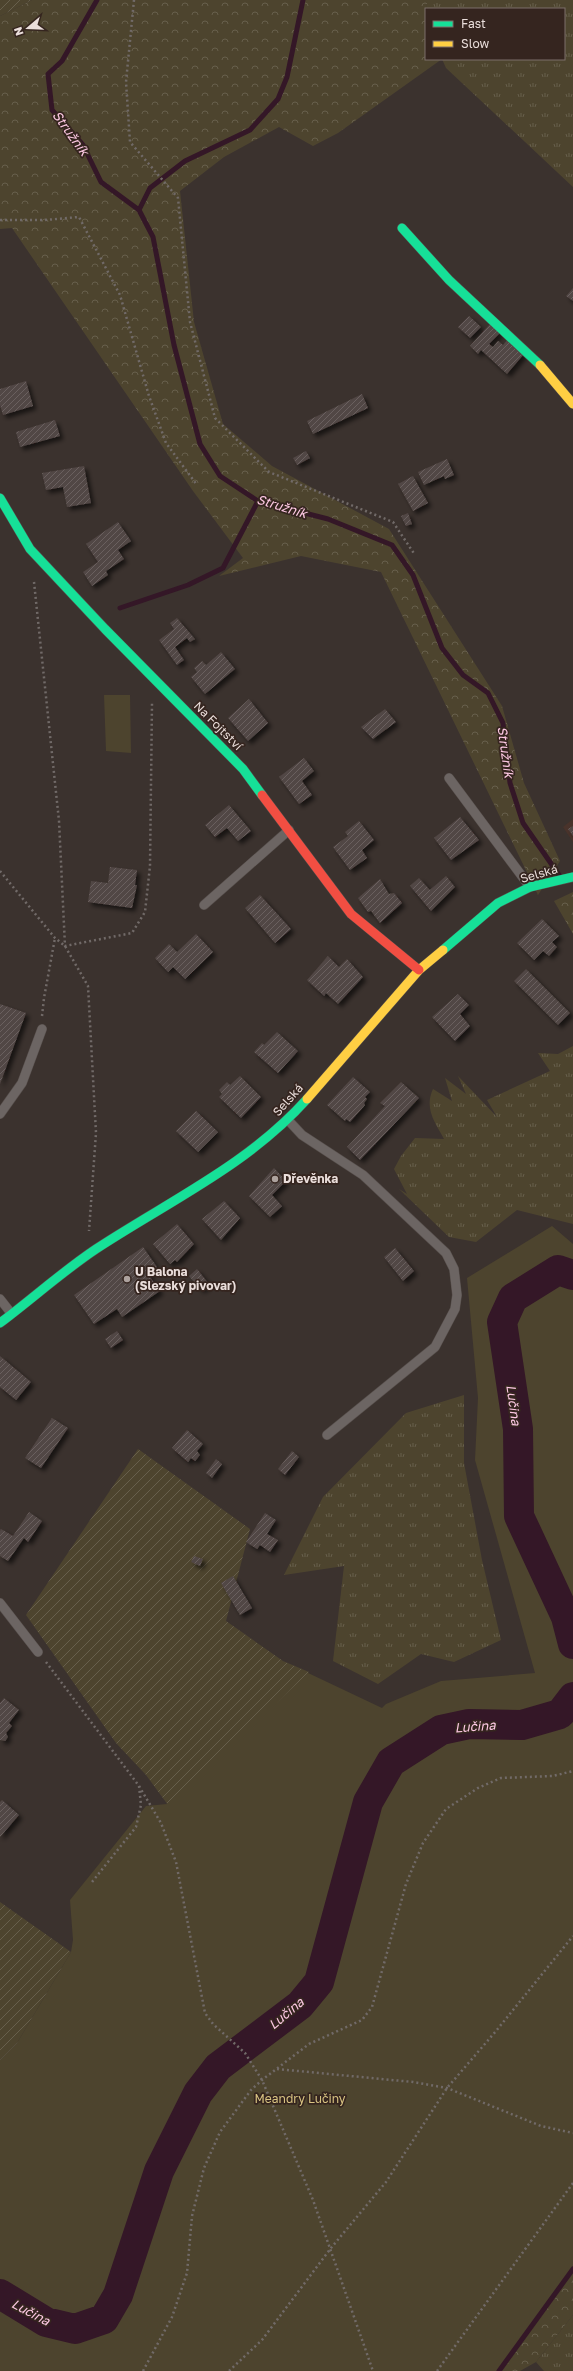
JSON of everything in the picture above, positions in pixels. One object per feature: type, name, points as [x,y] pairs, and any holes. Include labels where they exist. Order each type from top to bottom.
[{"type":"street","points":[[402,228],[449,280],[530,354],[573,404]]},
{"type":"street","name":"Na Fojtství","points":[[0,498],[30,549],[105,629],[243,769],[351,914],[419,970]]},
{"type":"street","name":"Selská","points":[[0,1323],[11,1313],[96,1250],[242,1159],[288,1120],[419,970],[498,903],[530,887],[545,885],[573,877]]},
{"type":"lane","points":[[449,778],[530,887]]},
{"type":"lane","points":[[204,905],[289,830]]},
{"type":"lane","points":[[0,1114],[22,1083],[42,1029]]},
{"type":"lane","points":[[288,1120],[302,1135],[363,1175],[446,1253],[454,1269],[457,1284],[454,1309],[435,1347],[327,1435]]},
{"type":"lane","points":[[0,1299],[11,1313]]},
{"type":"lane","points":[[0,1603],[38,1652]]},
{"type":"path","points":[[134,0],[126,82],[130,142],[178,198],[190,322],[215,418],[269,472],[393,522],[415,555]]},
{"type":"path","points":[[0,220],[45,220],[79,217],[120,295],[149,396],[166,443],[196,485]]},
{"type":"path","points":[[33,580],[59,821],[65,946]]},
{"type":"path","points":[[65,946],[132,933],[145,912],[150,866],[152,700]]},
{"type":"path","points":[[0,871],[55,938],[65,946],[88,986],[96,1133],[89,1241],[96,1250]]},
{"type":"path","points":[[42,1029],[44,998],[55,938]]},
{"type":"path","points":[[38,1652],[139,1786],[161,1823],[176,1862],[205,2013],[213,2024],[245,2053],[262,2080],[314,2200],[373,2371]]},
{"type":"path","points":[[143,2371],[172,2317],[187,2273],[192,2216],[204,2168],[220,2132],[251,2090],[262,2080],[309,2044],[362,2020],[372,2007],[406,1884],[422,1842],[446,1809],[478,1788],[501,1778],[554,1776],[573,1771]]},
{"type":"path","points":[[92,1882],[136,1827],[141,1806],[139,1786]]},
{"type":"path","points":[[229,2371],[262,2340],[330,2248],[386,2182],[446,2088],[496,2031],[573,1936]]},
{"type":"path","points":[[277,2069],[413,2082],[446,2088],[541,2126],[573,2133]]},
{"type":"path","points":[[437,2371],[573,2183]]},
{"type":"shaded area","points":[[573,819],[573,842],[563,827]]},
{"type":"green space","points":[[0,0],[32,0],[0,16]]},
{"type":"green space","points":[[32,0],[427,0],[427,8],[425,8],[425,60],[441,60],[338,133],[313,146],[279,127],[224,157],[180,191],[194,322],[223,424],[272,466],[389,529],[502,706],[524,783],[560,861],[538,895],[381,572],[301,556],[219,576],[243,558],[193,491],[12,228],[0,229],[0,16]]},
{"type":"green space","points":[[427,0],[573,0],[573,187],[446,68],[442,60],[565,60],[565,8],[427,8]]},
{"type":"green space","points":[[104,695],[130,695],[131,753],[106,751]]},
{"type":"green space","points":[[573,892],[573,934],[554,901]]},
{"type":"green space","points":[[573,1046],[573,1224],[517,1210],[476,1242],[449,1237],[399,1189],[407,1194],[394,1169],[401,1156],[415,1138],[444,1139],[434,1121],[430,1109],[433,1089],[452,1101],[445,1078],[466,1094],[458,1076],[497,1117],[487,1100],[550,1071],[538,1053],[558,1054]]},
{"type":"green space","name":"Meandry Lučiny","points":[[552,1226],[573,1244],[573,2273],[502,2371],[0,2371],[0,2060],[17,2043],[71,1952],[73,1940],[70,1900],[146,1806],[167,1804],[306,1672],[382,1708],[386,1704],[441,1681],[535,1673],[475,1460],[478,1398],[467,1278]]},
{"type":"green space","points":[[464,1395],[464,1463],[482,1560],[501,1640],[454,1662],[421,1654],[378,1684],[333,1661],[344,1566],[284,1575],[323,1497],[406,1413]]},
{"type":"green space","points":[[138,1449],[250,1529],[226,1621],[283,1661],[309,1672],[168,1805],[146,1775],[116,1743],[26,1615]]},
{"type":"green space","points":[[0,1902],[71,1952],[17,2043],[0,2060]]},
{"type":"green space","points":[[573,2229],[573,2315],[536,2362],[520,2371],[481,2371]]},
{"type":"green space","points":[[573,2315],[573,2371],[544,2371],[536,2362]]},
{"type":"building","points":[[573,288],[573,301],[566,296]]},
{"type":"building","points":[[469,316],[481,327],[470,338],[458,327]]},
{"type":"building","points":[[490,324],[500,333],[489,344],[493,347],[498,341],[503,345],[508,339],[524,354],[507,374],[481,350],[478,354],[470,346]]},
{"type":"building","points":[[26,381],[33,406],[3,415],[0,405],[0,389]]},
{"type":"building","points":[[362,394],[368,408],[313,434],[307,421]]},
{"type":"building","points":[[55,420],[60,436],[20,447],[16,432]]},
{"type":"building","points":[[306,451],[310,458],[297,465],[293,458]]},
{"type":"building","points":[[447,459],[454,475],[445,479],[444,476],[424,485],[418,472]]},
{"type":"building","points":[[84,466],[91,503],[67,507],[63,487],[46,490],[42,473]]},
{"type":"building","points":[[413,476],[428,503],[413,511],[398,484]]},
{"type":"building","points":[[408,513],[412,524],[406,526],[401,516]]},
{"type":"building","points":[[118,522],[131,541],[118,550],[124,559],[106,571],[108,575],[92,586],[83,572],[98,562],[86,544]]},
{"type":"building","points":[[177,618],[195,639],[190,642],[187,638],[175,647],[184,660],[177,665],[159,640],[174,629],[170,623]]},
{"type":"building","points":[[221,652],[235,669],[205,694],[191,677],[197,672],[194,668],[202,661],[206,665]]},
{"type":"building","points":[[249,699],[268,723],[248,741],[228,718]]},
{"type":"building","points":[[385,709],[396,722],[373,739],[361,727]]},
{"type":"building","points":[[304,758],[314,771],[302,781],[312,795],[299,804],[279,777]]},
{"type":"building","points":[[229,805],[251,831],[238,841],[227,828],[215,837],[205,825]]},
{"type":"building","points":[[460,817],[479,840],[451,860],[434,838]]},
{"type":"building","points":[[359,821],[374,840],[362,850],[367,858],[350,870],[333,847],[348,836],[345,832]]},
{"type":"building","points":[[573,826],[573,836],[568,829]]},
{"type":"building","points":[[110,867],[137,870],[135,885],[137,885],[132,908],[88,902],[91,881],[108,883]]},
{"type":"building","points":[[446,876],[455,887],[431,911],[410,886],[419,878],[430,890]]},
{"type":"building","points":[[380,879],[389,894],[394,893],[402,903],[380,923],[371,911],[368,912],[358,898]]},
{"type":"building","points":[[260,895],[291,929],[275,943],[245,908]]},
{"type":"building","points":[[542,919],[559,936],[552,942],[557,947],[549,956],[543,951],[534,960],[517,943]]},
{"type":"building","points":[[196,934],[213,952],[185,979],[173,967],[168,972],[155,958],[169,944],[177,952]]},
{"type":"building","points":[[328,956],[339,967],[347,959],[363,977],[338,1004],[326,993],[324,996],[307,980]]},
{"type":"building","points":[[526,969],[570,1013],[558,1025],[514,981]]},
{"type":"building","points":[[458,994],[469,1005],[460,1014],[470,1026],[455,1041],[432,1017]]},
{"type":"building","points":[[0,1004],[26,1013],[0,1084]]},
{"type":"building","points":[[277,1032],[298,1051],[278,1073],[254,1052],[262,1043],[264,1045]]},
{"type":"building","points":[[240,1076],[261,1097],[241,1118],[219,1097],[222,1094],[219,1090],[227,1082],[230,1085]]},
{"type":"building","points":[[353,1077],[370,1092],[365,1097],[367,1099],[364,1103],[365,1105],[350,1122],[346,1119],[345,1121],[327,1105]]},
{"type":"building","points":[[401,1082],[419,1098],[360,1160],[347,1147],[385,1106],[380,1103]]},
{"type":"building","points":[[196,1111],[218,1132],[198,1152],[176,1131]]},
{"type":"building","points":[[274,1168],[286,1181],[272,1195],[282,1206],[270,1217],[249,1196]]},
{"type":"building","points":[[224,1201],[240,1218],[221,1240],[202,1219]]},
{"type":"building","points":[[177,1224],[194,1244],[177,1262],[175,1260],[170,1264],[153,1244]]},
{"type":"building","points":[[143,1247],[157,1267],[148,1274],[160,1291],[122,1317],[117,1309],[94,1324],[74,1295]]},
{"type":"building","points":[[395,1248],[414,1271],[403,1281],[384,1257]]},
{"type":"building","points":[[197,1269],[209,1284],[201,1290],[189,1276]]},
{"type":"building","points":[[117,1331],[123,1340],[111,1348],[105,1339]]},
{"type":"building","points":[[0,1356],[31,1382],[16,1400],[0,1387]]},
{"type":"building","points":[[52,1418],[68,1428],[41,1468],[25,1458]]},
{"type":"building","points":[[187,1430],[203,1444],[197,1451],[200,1455],[195,1461],[191,1458],[188,1462],[172,1448]]},
{"type":"building","points":[[292,1451],[299,1457],[285,1475],[278,1469]]},
{"type":"building","points":[[216,1459],[222,1464],[212,1478],[206,1473]]},
{"type":"building","points":[[29,1512],[42,1521],[28,1542],[24,1538],[8,1561],[0,1556],[0,1531],[1,1529],[13,1536]]},
{"type":"building","points":[[265,1513],[276,1520],[267,1534],[278,1540],[270,1552],[260,1545],[257,1549],[246,1542]]},
{"type":"building","points":[[194,1556],[203,1559],[200,1566],[191,1562]]},
{"type":"building","points":[[233,1576],[252,1608],[240,1615],[221,1583]]},
{"type":"building","points":[[4,1698],[19,1710],[9,1723],[12,1726],[6,1733],[8,1737],[5,1741],[0,1740],[0,1703]]},
{"type":"building","points":[[2,1800],[19,1815],[0,1837],[0,1802]]},
{"type":"waterway","name":"Stružník","points":[[97,0],[62,61],[48,74],[52,110],[83,145],[101,182],[139,210],[153,237],[174,345],[200,444],[220,476],[258,501],[328,519],[392,545],[413,575],[442,648],[463,675],[488,693],[503,723],[510,783],[523,823],[559,875]]},
{"type":"waterway","points":[[139,210],[150,188],[185,161],[250,130],[278,99],[287,77],[303,0]]},
{"type":"waterway","points":[[120,608],[188,585],[223,568],[258,501]]},
{"type":"waterway","name":"Lučina","points":[[573,1275],[558,1270],[513,1298],[502,1322],[518,1429],[519,1516],[566,1617],[573,1644]]},
{"type":"waterway","name":"Lučina","points":[[0,2294],[46,2322],[75,2329],[104,2319],[118,2295],[159,2171],[198,2093],[218,2067],[300,2005],[319,1982],[368,1802],[391,1762],[441,1730],[469,1724],[522,1725],[560,1714],[573,1697]]},
{"type":"waterway","points":[[499,2371],[573,2269]]},
{"type":"traffic: fast","points":[[402,228],[449,280],[540,365]]},
{"type":"traffic: fast","points":[[0,498],[30,549],[105,629],[243,769],[262,795]]},
{"type":"traffic: fast","points":[[443,950],[498,903],[530,887],[573,877]]},
{"type":"traffic: fast","points":[[0,1323],[96,1249],[234,1163],[259,1144],[307,1099]]},
{"type":"traffic: slow","points":[[540,365],[573,404]]},
{"type":"traffic: slow","points":[[307,1099],[419,970],[443,950]]},
{"type":"traffic: jam","points":[[262,795],[351,914],[419,970]]},
{"type":"place","name":"Dřevěnka","points":[[275,1179]]},
{"type":"place","name":"U Balona (Slezský pivovar)","points":[[127,1279]]}]
